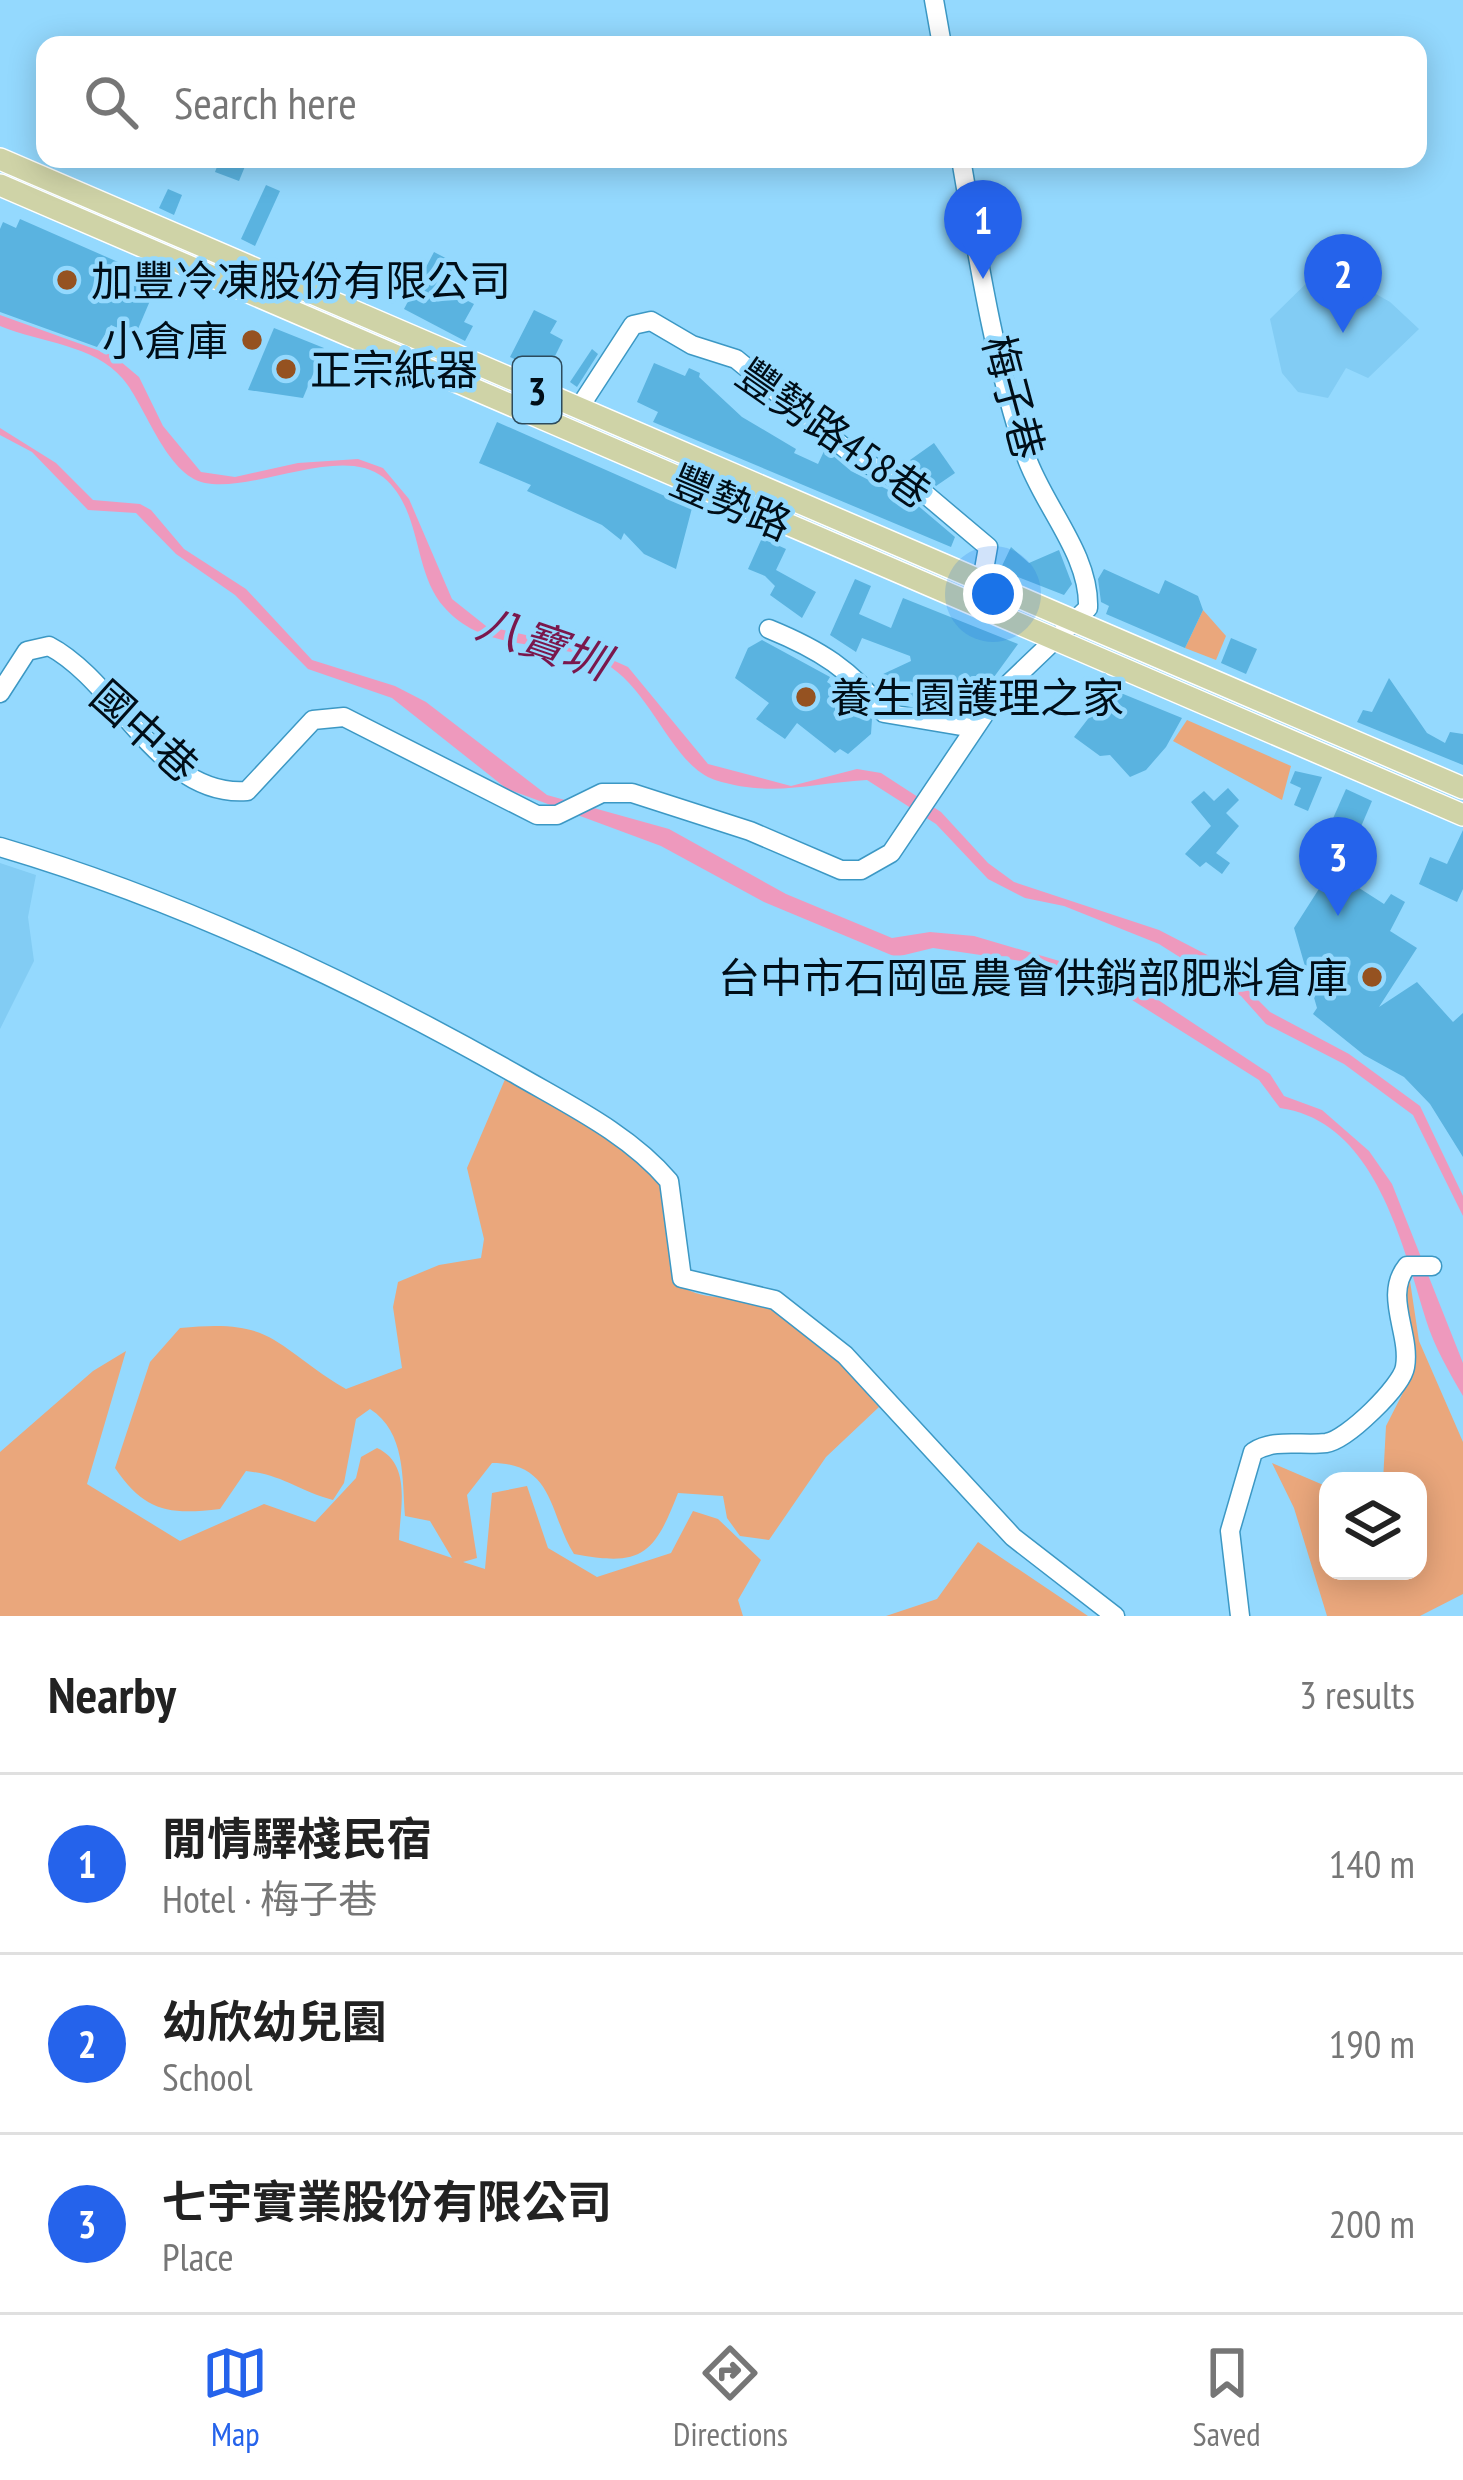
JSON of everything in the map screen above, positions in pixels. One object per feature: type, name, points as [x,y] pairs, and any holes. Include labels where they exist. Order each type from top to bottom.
[{"type":"main road","name":"豐勢路","points":[[0,159],[1463,788]]},
{"type":"main road","name":"豐勢路","points":[[0,185],[1463,815]]},
{"type":"street","points":[[934,0],[940,36]]},
{"type":"street","name":"梅子巷","points":[[963,168],[1012,412],[1028,462],[1085,577],[1088,608],[1075,621]]},
{"type":"street","name":"豐勢路458巷","points":[[579,408],[633,325],[651,321],[692,345],[736,359],[858,459],[924,494],[987,542],[982,581]]},
{"type":"street","points":[[769,629],[814,648],[859,679],[884,713],[973,728],[1013,676],[1075,621]]},
{"type":"street","name":"國中巷","points":[[0,693],[27,651],[49,646],[206,787],[247,791],[313,721],[344,717],[516,810],[556,815],[587,799],[632,793],[750,831],[841,870],[876,864],[891,853],[973,728]]},
{"type":"street","points":[[0,848],[214,925],[447,1035],[593,1118],[669,1181],[682,1278],[775,1300],[845,1355],[1012,1537],[1115,1616]]},
{"type":"street","points":[[1240,1616],[1230,1531],[1253,1452],[1266,1444],[1331,1443],[1402,1382],[1407,1360],[1396,1283],[1407,1266],[1432,1266]]},
{"type":"shaded area","points":[[1325,265],[1390,302],[1419,329],[1368,378],[1346,368],[1328,398],[1298,392],[1282,373],[1270,319]]},
{"type":"shaded area","points":[[1203,610],[1226,636],[1216,660],[1185,648]]},
{"type":"shaded area","points":[[1187,720],[1291,766],[1282,800],[1173,741]]},
{"type":"shaded area","points":[[0,863],[36,875],[28,917],[34,961],[0,1029]]},
{"type":"shaded area","points":[[506,1077],[588,1124],[662,1182],[676,1282],[696,1293],[755,1301],[781,1312],[826,1350],[879,1407],[826,1457],[769,1540],[740,1536],[727,1518],[723,1496],[678,1493],[661,1531],[642,1552],[616,1559],[574,1554],[539,1482],[513,1465],[492,1463],[467,1495],[477,1558],[463,1562],[485,1569],[492,1493],[527,1486],[548,1548],[597,1577],[671,1553],[693,1511],[718,1519],[761,1560],[738,1600],[743,1616],[0,1616],[0,1452],[93,1371],[126,1351],[87,1484],[180,1541],[264,1504],[315,1522],[356,1478],[361,1457],[377,1448],[388,1455],[400,1476],[399,1540],[452,1558],[430,1521],[405,1516],[396,1443],[370,1409],[356,1419],[344,1483],[333,1500],[246,1471],[220,1509],[172,1510],[137,1494],[115,1468],[150,1362],[180,1328],[255,1331],[346,1389],[402,1368],[393,1307],[398,1282],[439,1265],[481,1258],[484,1239],[467,1168]]},
{"type":"shaded area","points":[[1410,1281],[1419,1341],[1463,1442],[1463,1594],[1420,1616],[1327,1616],[1294,1508],[1272,1463],[1319,1483],[1319,1580],[1427,1580],[1427,1472],[1383,1472],[1386,1426],[1414,1371],[1404,1291]]},
{"type":"shaded area","points":[[978,1542],[1088,1616],[886,1616],[937,1599]]},
{"type":"water","name":"八寶圳","points":[[0,315],[114,356],[139,377],[163,426],[201,472],[235,477],[298,463],[358,459],[383,468],[409,499],[452,599],[486,626],[588,649],[628,667],[708,764],[791,786],[857,769],[881,773],[941,812],[988,863],[1014,882],[1159,930],[1219,961],[1270,1012],[1349,1054],[1420,1106],[1463,1196],[1463,1216],[1413,1115],[1344,1064],[1266,1024],[1241,996],[1159,944],[1064,906],[1025,898],[988,879],[936,824],[867,780],[791,788],[755,788],[700,772],[635,690],[604,663],[479,632],[444,607],[427,576],[405,506],[383,477],[344,465],[248,482],[205,483],[191,477],[168,454],[132,391],[111,367],[82,351],[0,326]]},
{"type":"water","name":"八寶圳","points":[[0,428],[56,463],[93,500],[140,504],[151,510],[184,549],[246,589],[312,660],[395,686],[426,702],[547,795],[669,829],[786,894],[892,938],[930,932],[974,936],[1131,982],[1270,1074],[1284,1096],[1322,1110],[1369,1151],[1392,1184],[1463,1363],[1463,1396],[1429,1330],[1394,1223],[1362,1160],[1340,1136],[1313,1118],[1280,1108],[1259,1080],[1121,993],[1028,962],[933,948],[896,957],[764,902],[661,846],[507,789],[392,698],[308,669],[235,595],[176,554],[136,513],[88,510],[32,452],[0,435]]},
{"type":"building","points":[[217,168],[244,168],[239,181],[215,172]]},
{"type":"building","points":[[266,185],[280,191],[255,246],[241,239]]},
{"type":"building","points":[[168,189],[182,195],[174,215],[159,208]]},
{"type":"building","name":"加豐冷凍股份有限公司","points":[[20,219],[118,262],[114,272],[155,289],[135,336],[111,325],[97,347],[0,312],[0,229],[3,222],[16,228]]},
{"type":"building","points":[[434,252],[457,264],[444,289],[474,304],[464,322],[473,326],[465,341],[404,309]]},
{"type":"building","points":[[534,310],[557,321],[550,333],[563,340],[546,374],[510,357]]},
{"type":"building","name":"正宗紙器","points":[[274,328],[324,348],[303,398],[248,390]]},
{"type":"building","points":[[592,349],[598,354],[577,387],[570,382]]},
{"type":"building","points":[[654,363],[685,376],[689,368],[700,373],[742,417],[796,449],[794,453],[818,464],[825,449],[851,471],[916,504],[955,537],[951,547],[653,422],[658,412],[637,402]]},
{"type":"building","points":[[497,422],[692,508],[676,569],[644,554],[624,533],[621,540],[602,525],[527,491],[531,485],[479,463]]},
{"type":"building","points":[[934,443],[955,473],[936,486],[910,460]]},
{"type":"building","points":[[762,538],[786,549],[776,570],[816,592],[802,618],[770,595],[775,586],[765,576],[748,569]]},
{"type":"building","points":[[1011,547],[1029,563],[1059,550],[1072,584],[1064,595],[1000,570]]},
{"type":"building","points":[[1104,569],[1159,594],[1165,580],[1198,596],[1203,610],[1185,648],[1106,614],[1109,606],[1101,602],[1098,579]]},
{"type":"building","points":[[855,579],[871,586],[859,614],[891,628],[903,598],[1018,644],[986,688],[958,682],[942,706],[895,701],[881,675],[911,661],[910,656],[862,638],[856,652],[830,635]]},
{"type":"building","points":[[1231,638],[1257,649],[1246,674],[1221,663]]},
{"type":"building","name":"養生園護理之家","points":[[762,640],[830,677],[827,682],[853,699],[839,698],[872,719],[871,734],[848,754],[840,749],[835,753],[797,723],[785,739],[756,719],[769,703],[735,678],[748,648]]},
{"type":"building","points":[[1389,678],[1427,733],[1445,743],[1450,732],[1463,734],[1463,765],[1357,722],[1363,710],[1372,712]]},
{"type":"building","points":[[1111,689],[1182,718],[1146,770],[1130,777],[1110,755],[1100,756],[1074,737]]},
{"type":"building","points":[[1295,771],[1322,777],[1308,811],[1294,805],[1301,788],[1290,783]]},
{"type":"building","points":[[1228,788],[1239,800],[1226,813],[1239,826],[1216,853],[1230,863],[1222,874],[1206,862],[1200,867],[1185,854],[1211,826],[1191,802],[1204,791],[1214,801]]},
{"type":"building","points":[[1346,789],[1372,801],[1354,843],[1327,832]]},
{"type":"building","points":[[1463,830],[1463,889],[1457,902],[1419,884],[1430,857],[1447,864]]},
{"type":"building","points":[[1331,870],[1384,904],[1391,894],[1405,902],[1390,931],[1417,948],[1379,1007],[1417,982],[1453,1022],[1463,1013],[1463,1157],[1430,1104],[1404,1077],[1364,1055],[1313,1014],[1317,1008],[1294,928]]},
{"type":"place","name":"閒情驛棧民宿","points":[[983,279]]},
{"type":"place","name":"加豐冷凍股份有限公司","points":[[67,280]]},
{"type":"place","name":"幼欣幼兒園","points":[[1343,333]]},
{"type":"place","name":"小倉庫","points":[[252,340]]},
{"type":"place","name":"正宗紙器","points":[[286,369]]},
{"type":"place","name":"養生園護理之家","points":[[806,697]]},
{"type":"place","name":"七宇實業股份有限公司","points":[[1338,916]]},
{"type":"place","name":"台中市石岡區農會供銷部肥料倉庫","points":[[1372,977]]}]
